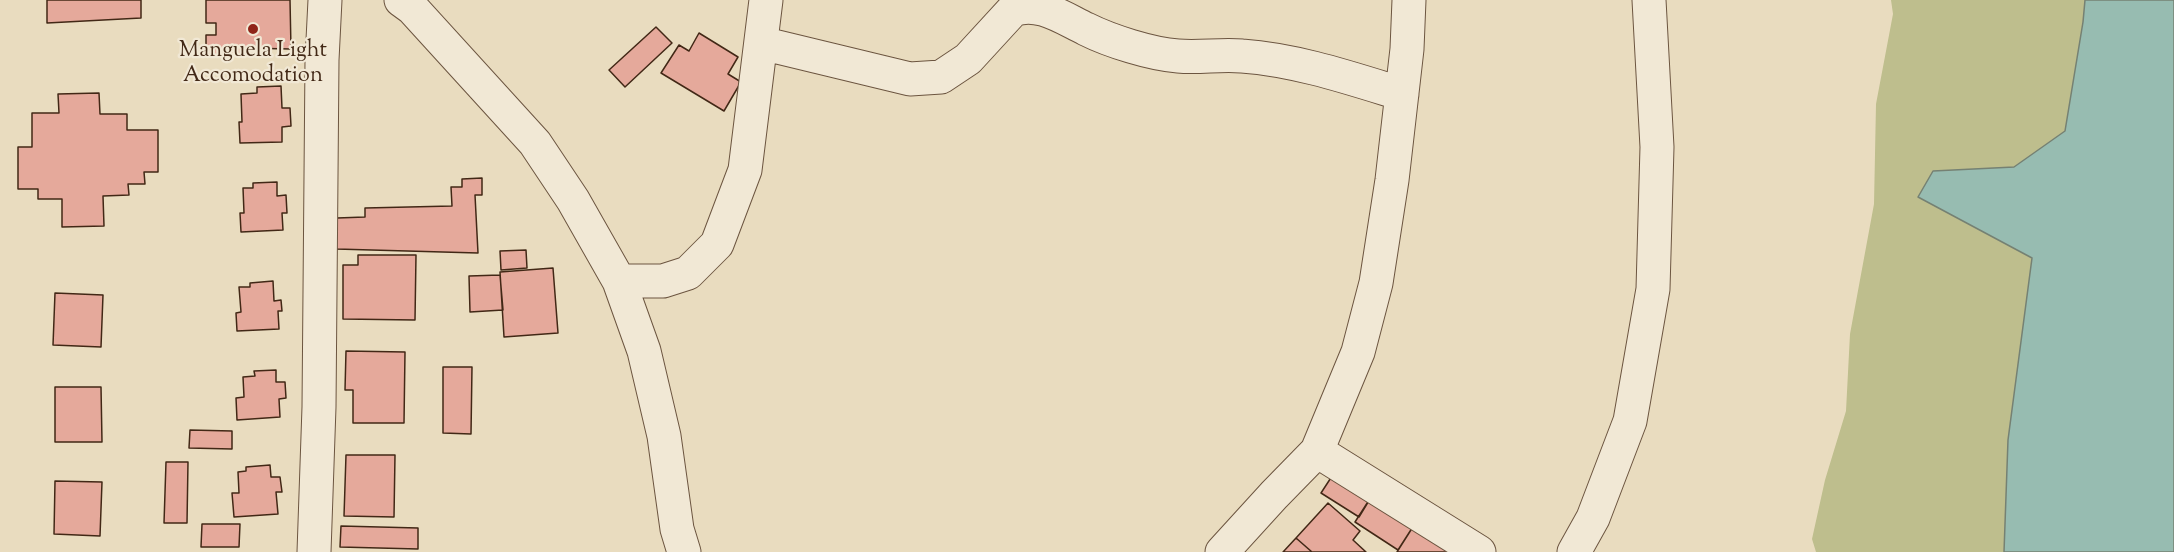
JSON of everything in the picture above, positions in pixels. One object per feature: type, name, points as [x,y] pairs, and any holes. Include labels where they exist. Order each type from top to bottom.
[{"type":"street","points":[[315,552],[319,407],[322,60],[325,0]]},
{"type":"street","points":[[401,0],[436,34],[535,143],[573,200],[619,281],[647,361],[664,436],[677,544]]},
{"type":"street","points":[[619,281],[663,281],[688,273],[717,243],[745,171],[766,0]]},
{"type":"street","points":[[1222,552],[1317,451],[1358,352],[1376,283],[1392,180],[1407,49],[1410,0]]},
{"type":"street","points":[[1575,552],[1593,519],[1630,420],[1653,289],[1657,147],[1649,0]]},
{"type":"street","points":[[761,43],[910,79],[941,77],[968,58],[1013,10],[1022,3],[1034,2],[1046,6],[1086,29],[1124,44],[1177,56],[1242,56],[1319,69],[1402,94]]},
{"type":"street","points":[[1317,451],[1479,552]]},
{"type":"green space","points":[[1891,0],[2174,0],[2174,552],[1816,552],[1812,539],[1825,480],[1846,411],[1850,334],[1874,204],[1876,104],[1893,14]]},
{"type":"water","points":[[2085,0],[2174,0],[2174,552],[2004,552],[2008,440],[2032,258],[1918,197],[1933,171],[2014,167],[2065,131]]},
{"type":"building","points":[[47,0],[141,0],[141,18],[47,23]]},
{"type":"building","name":"Manguela Light Accomodation","points":[[206,0],[290,0],[291,49],[242,48],[242,55],[206,55],[206,35],[216,35],[216,23],[206,23]]},
{"type":"building","points":[[656,27],[672,43],[625,87],[609,70]]},
{"type":"building","points":[[699,33],[738,57],[728,74],[741,82],[724,111],[661,73],[679,45],[689,51]]},
{"type":"building","points":[[281,86],[282,108],[290,108],[291,126],[282,127],[282,142],[240,143],[241,94],[257,93],[257,87]]},
{"type":"building","points":[[99,93],[100,114],[127,114],[127,130],[158,130],[158,172],[144,172],[145,184],[128,184],[129,195],[103,196],[104,226],[62,227],[62,199],[38,199],[38,189],[18,189],[18,147],[32,147],[32,113],[59,113],[58,94]]},
{"type":"building","points":[[482,178],[482,195],[475,195],[478,253],[336,249],[337,218],[365,217],[365,208],[452,206],[451,187],[462,187],[462,179]]},
{"type":"building","points":[[277,182],[277,196],[286,195],[287,213],[282,213],[283,230],[241,232],[240,213],[244,213],[243,188],[253,188],[253,183]]},
{"type":"building","points":[[526,250],[527,268],[501,270],[500,251]]},
{"type":"building","points":[[358,255],[416,255],[415,320],[343,319],[343,265],[358,265]]},
{"type":"building","points":[[553,268],[558,333],[504,337],[500,272]]},
{"type":"building","points":[[500,275],[503,310],[470,312],[469,276]]},
{"type":"building","points":[[273,281],[274,301],[281,300],[282,311],[278,311],[279,329],[237,331],[236,313],[241,312],[239,287],[250,287],[250,283]]},
{"type":"building","points":[[55,293],[103,295],[101,347],[53,345]]},
{"type":"building","points":[[346,351],[405,352],[404,423],[353,423],[353,390],[345,390]]},
{"type":"building","points":[[443,367],[472,367],[471,434],[443,433]]},
{"type":"building","points":[[276,370],[276,382],[285,382],[286,398],[279,399],[280,417],[237,420],[236,398],[244,397],[243,377],[255,376],[254,371]]},
{"type":"building","points":[[55,387],[101,387],[102,442],[55,442]]},
{"type":"building","points":[[190,430],[232,431],[232,449],[189,448]]},
{"type":"building","points":[[346,455],[395,455],[394,517],[344,516]]},
{"type":"building","points":[[166,462],[188,462],[187,523],[164,523]]},
{"type":"building","points":[[270,465],[271,477],[280,477],[282,492],[276,492],[278,514],[234,517],[232,493],[239,493],[238,472],[246,471],[246,467]]},
{"type":"building","points":[[1336,470],[1373,494],[1359,517],[1321,493]]},
{"type":"building","points":[[55,481],[102,482],[100,536],[54,534]]},
{"type":"building","points":[[1373,494],[1416,522],[1398,550],[1355,522]]},
{"type":"building","points":[[1328,503],[1360,531],[1353,540],[1366,552],[1312,552],[1296,538]]},
{"type":"building","points":[[1416,522],[1456,552],[1397,552]]},
{"type":"building","points":[[202,524],[240,524],[239,547],[201,547]]},
{"type":"building","points":[[341,526],[418,528],[418,549],[340,547]]},
{"type":"building","points":[[1296,538],[1312,552],[1283,552]]},
{"type":"place","name":"Manguela Light Accomodation","points":[[253,29]]}]
